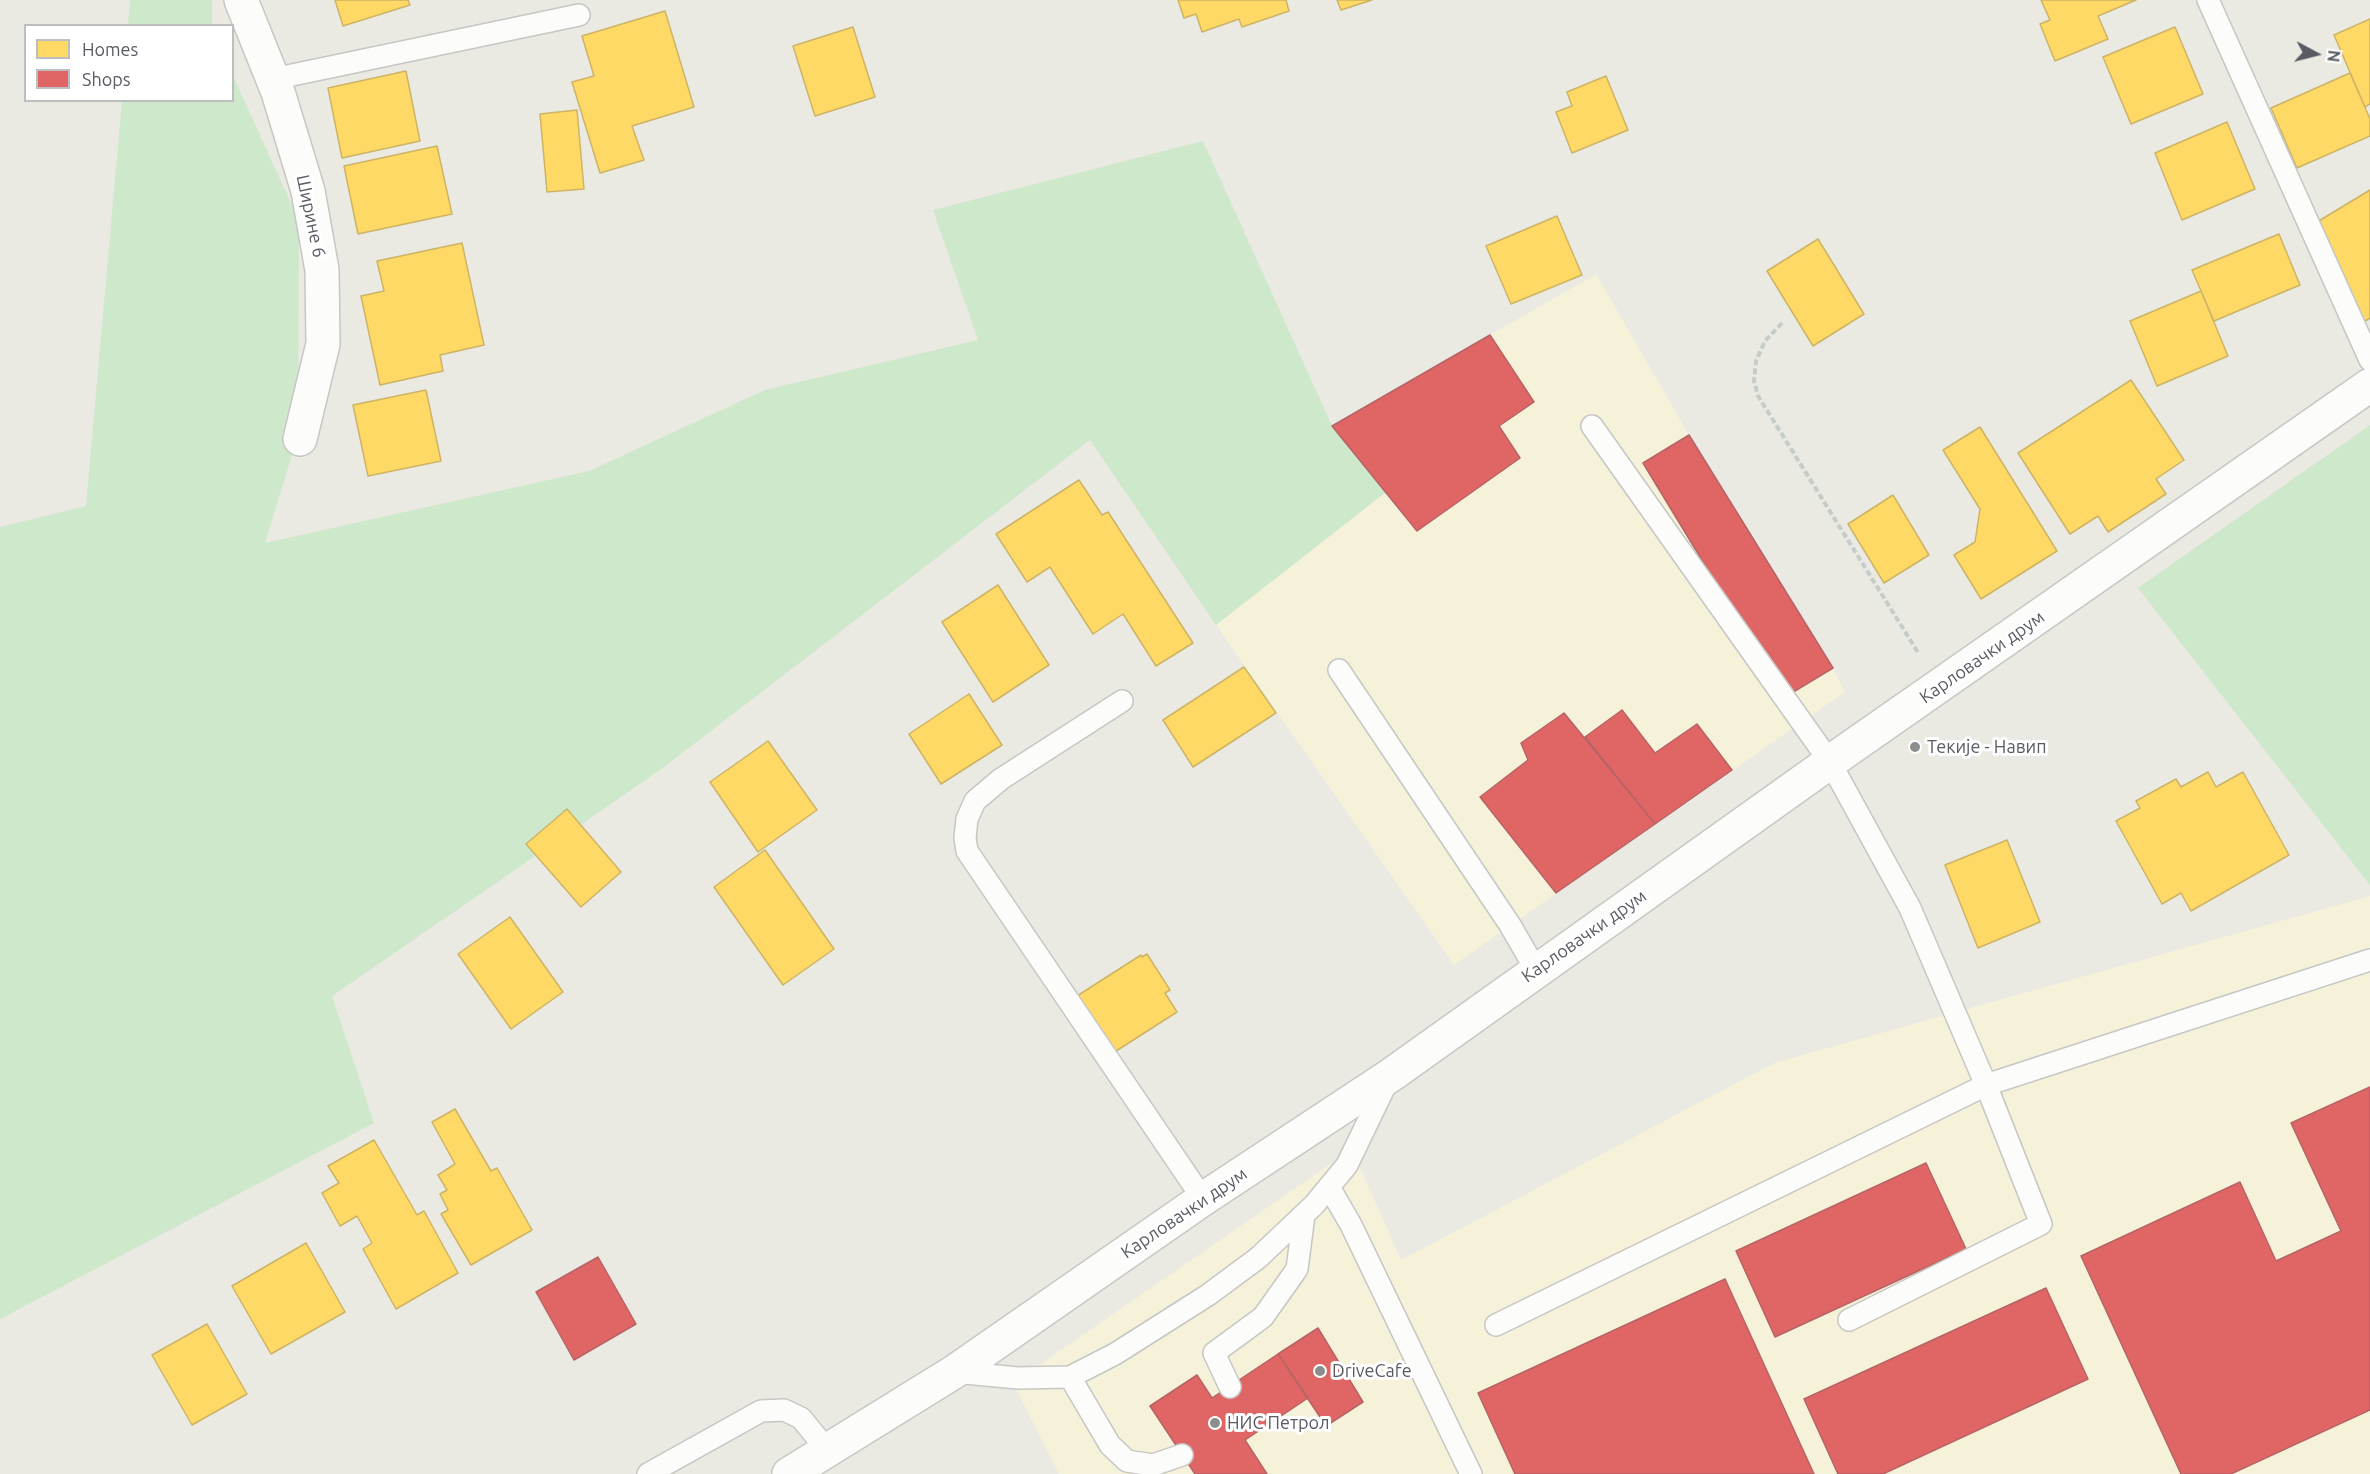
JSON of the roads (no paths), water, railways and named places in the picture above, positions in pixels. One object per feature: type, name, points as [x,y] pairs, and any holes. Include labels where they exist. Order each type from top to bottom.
[{"type":"main road","name":"Ширине 6","points":[[242,0],[273,80],[308,191],[322,270],[323,344],[300,439]]},
{"type":"main road","name":"Карловачки друм","points":[[789,1474],[954,1372],[1203,1199],[1391,1075],[1830,762],[2370,385]]},
{"type":"lane","points":[[2208,0],[2370,360]]},
{"type":"lane","points":[[273,80],[579,15]]},
{"type":"lane","points":[[1592,426],[1830,762],[1910,908],[1986,1085],[2041,1224],[1849,1320]]},
{"type":"lane","points":[[1338,670],[1510,926],[1536,970]]},
{"type":"lane","points":[[1122,701],[1001,779],[975,801],[967,819],[967,851],[1203,1199]]},
{"type":"lane","points":[[1496,1325],[1986,1085],[2370,960]]},
{"type":"lane","points":[[954,1372],[1018,1378],[1070,1377],[1115,1353],[1208,1295],[1258,1258],[1304,1215],[1329,1187],[1347,1165],[1391,1075]]},
{"type":"lane","points":[[1329,1187],[1351,1225],[1471,1474]]},
{"type":"lane","points":[[1230,1387],[1214,1353],[1263,1317],[1297,1269],[1304,1215]]},
{"type":"lane","points":[[1070,1377],[1110,1444],[1127,1461],[1153,1465],[1182,1455]]},
{"type":"lane","points":[[648,1474],[761,1411],[784,1410],[801,1418],[828,1451]]},
{"type":"place","name":"Текије - Навип","points":[[1915,747]]},
{"type":"place","name":"DriveCafe","points":[[1320,1371]]},
{"type":"place","name":"НИС Петрол","points":[[1215,1423]]}]
